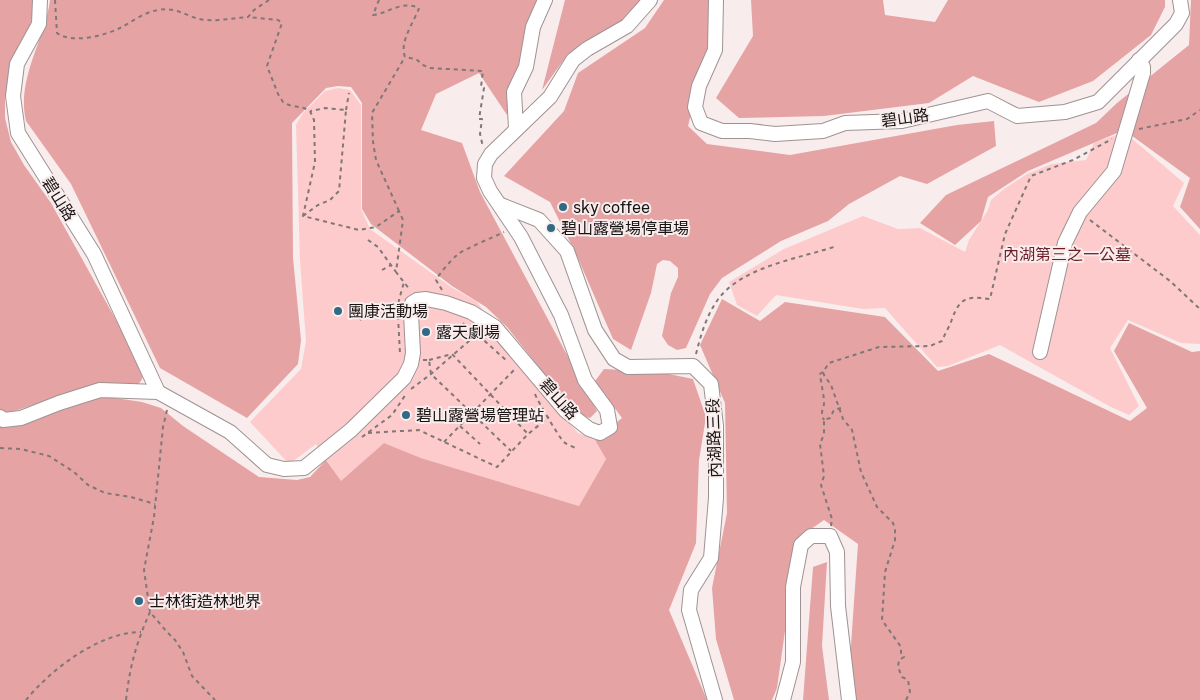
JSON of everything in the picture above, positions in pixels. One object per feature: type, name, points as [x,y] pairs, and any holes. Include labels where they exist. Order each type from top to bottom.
[{"type":"street","name":"碧山路","points":[[40,0],[39,24],[17,64],[13,96],[18,133],[94,254],[164,395]]},
{"type":"street","points":[[516,128],[514,92],[526,67],[533,27],[545,0]]},
{"type":"street","points":[[485,164],[490,154],[550,97],[573,60],[587,49],[627,26],[650,0]]},
{"type":"street","name":"碧山路","points":[[716,0],[715,50],[699,86],[695,107],[700,123],[722,131],[750,131],[775,134],[823,131],[844,123],[902,122],[988,101],[1017,116],[1065,112],[1098,102],[1176,24],[1182,13],[1180,0]]},
{"type":"street","points":[[1040,352],[1065,243],[1080,212],[1114,170],[1143,73],[1143,67],[1138,60]]},
{"type":"street","name":"碧山路","points":[[417,300],[426,299],[446,303],[470,312],[495,327],[566,411],[589,429],[600,433],[610,427],[607,410],[585,380],[562,315],[521,237],[490,191],[484,178],[485,164]]},
{"type":"street","points":[[501,205],[539,220],[567,251],[595,330],[614,359],[628,367],[693,366]]},
{"type":"street","points":[[0,417],[3,420],[21,418],[100,390],[164,395],[230,432],[267,465],[284,469],[304,468],[351,430],[404,378],[412,359],[410,314],[412,303],[417,300]]},
{"type":"street","name":"內湖路三段","points":[[693,366],[711,384],[716,426],[716,498],[711,558],[691,590],[689,610],[715,700]]},
{"type":"street","points":[[782,700],[794,662],[793,587],[801,545],[811,536],[830,536],[837,552],[838,606],[849,700]]},
{"type":"path","points":[[55,0],[57,33],[63,37],[81,39],[118,29],[157,10],[175,9],[204,20],[248,17],[278,20],[282,23],[268,66],[278,94],[283,102],[310,111],[325,108],[346,110]]},
{"type":"path","points":[[248,17],[254,10],[269,0]]},
{"type":"path","points":[[379,0],[373,14],[376,15],[391,7],[414,5],[419,8],[404,41],[403,51],[405,57],[372,113],[376,160],[403,220],[396,272]]},
{"type":"path","points":[[405,57],[416,59],[430,68],[483,71],[481,87],[484,88],[479,119],[482,120],[480,134],[485,164]]},
{"type":"path","points":[[303,216],[318,205],[330,200],[339,191],[349,93]]},
{"type":"path","points":[[1126,131],[1188,119],[1200,110]]},
{"type":"path","points":[[303,216],[315,162],[314,120],[310,111]]},
{"type":"path","points":[[830,536],[832,519],[821,485],[824,476],[820,444],[824,434],[824,420],[821,410],[824,403],[820,374],[829,363],[879,348],[930,346],[942,341],[959,304],[965,299],[976,297],[990,299],[1005,234],[1031,176],[1073,160],[1094,148]]},
{"type":"path","points":[[303,216],[359,230],[376,227],[399,211]]},
{"type":"path","points":[[1080,212],[1170,281],[1200,309]]},
{"type":"path","points":[[443,292],[436,280],[441,271],[457,255],[504,232]]},
{"type":"path","points":[[368,240],[378,247],[417,300]]},
{"type":"path","points":[[693,366],[703,327],[720,297],[739,281],[766,266],[837,246]]},
{"type":"path","points":[[382,270],[391,265]]},
{"type":"path","points":[[404,282],[399,300],[400,358],[429,360],[452,354]]},
{"type":"path","points":[[360,320],[370,314]]},
{"type":"path","points":[[462,321],[473,337]]},
{"type":"path","points":[[360,439],[392,415],[407,392],[431,374],[476,334],[509,363]]},
{"type":"path","points":[[452,354],[528,434]]},
{"type":"path","points":[[429,360],[431,374],[511,451]]},
{"type":"path","points":[[444,442],[515,369]]},
{"type":"path","points":[[823,372],[832,385],[844,419],[852,430],[861,472],[877,507],[893,523],[895,530],[895,540],[885,572],[882,620],[901,647],[901,654],[904,657],[899,660],[898,667],[902,677],[908,680],[910,692],[906,700]]},
{"type":"path","points":[[532,388],[538,403],[549,417],[563,442],[578,449]]},
{"type":"path","points":[[164,395],[163,427],[155,504],[144,570],[150,612],[183,652],[192,676],[215,700]]},
{"type":"path","points":[[824,420],[830,418],[834,410],[841,408]]},
{"type":"path","points":[[368,433],[419,430],[497,466],[528,434],[549,417]]},
{"type":"path","points":[[460,426],[480,444]]},
{"type":"path","points":[[0,448],[49,456],[74,472],[88,485],[105,493],[131,497],[155,504]]},
{"type":"path","points":[[126,700],[130,669],[141,632],[150,612]]},
{"type":"path","points":[[26,700],[39,684],[61,666],[105,639],[127,632],[141,632]]},
{"type":"green space","points":[[338,88],[350,90],[361,105],[361,209],[370,229],[451,287],[477,302],[553,405],[578,433],[595,440],[606,459],[579,506],[421,458],[384,443],[341,482],[316,444],[289,464],[250,422],[301,369],[306,341],[300,260],[296,125],[303,113],[325,91]]},
{"type":"green space","name":"內湖第三之一公墓","points":[[1124,132],[1184,183],[1173,206],[1200,235],[1200,344],[1181,343],[1128,320],[1110,348],[1139,406],[1129,415],[1109,406],[1000,345],[948,366],[937,367],[885,308],[863,309],[776,295],[757,316],[737,305],[729,282],[784,249],[863,216],[898,229],[920,228],[965,252],[969,240],[988,210],[991,200],[1004,189],[1027,174],[1052,164],[1086,160],[1094,143]]},
{"type":"shaded area","points":[[0,0],[37,0],[27,36],[10,77],[5,98],[5,118],[11,142],[24,165],[51,203],[141,365],[143,374],[141,381],[137,385],[86,387],[9,413],[0,412]]},
{"type":"shaded area","points":[[50,0],[540,0],[529,32],[507,115],[479,73],[436,94],[421,130],[462,143],[480,192],[597,411],[590,418],[576,414],[507,327],[486,307],[452,286],[371,224],[362,209],[362,103],[351,87],[338,86],[326,88],[292,123],[293,258],[301,340],[298,364],[247,418],[160,368],[71,184],[26,121],[25,90]]},
{"type":"shaded area","points":[[565,0],[640,0],[621,27],[568,54],[542,90]]},
{"type":"shaded area","points":[[664,0],[712,0],[708,45],[688,126],[707,144],[790,155],[957,125],[994,121],[996,146],[927,184],[900,176],[849,204],[828,221],[781,241],[722,278],[710,294],[686,348],[677,350],[668,345],[662,336],[671,293],[678,277],[678,268],[670,261],[663,260],[657,264],[651,293],[631,350],[613,339],[577,256],[550,202],[504,176],[564,111],[578,73],[645,28]]},
{"type":"shaded area","points":[[751,0],[883,0],[885,15],[935,22],[948,0],[1165,0],[1165,7],[1151,35],[1093,81],[1039,102],[973,76],[929,103],[824,116],[739,118],[716,98],[753,36]]},
{"type":"shaded area","points":[[1191,0],[1200,0],[1200,229],[1180,207],[1190,178],[1124,130],[1028,171],[988,197],[981,221],[955,245],[920,223],[946,195],[1096,123],[1117,103],[1189,45]]},
{"type":"shaded area","points":[[722,299],[760,321],[785,302],[885,317],[938,371],[989,354],[1130,421],[1147,408],[1114,351],[1129,323],[1192,352],[1200,351],[1200,700],[856,700],[849,674],[858,544],[824,520],[798,538],[777,688],[772,700],[734,700],[716,639],[712,588],[727,513],[725,403],[700,345]]},
{"type":"shaded area","points":[[604,369],[659,372],[693,379],[706,417],[699,460],[696,543],[669,610],[707,700],[0,700],[0,425],[12,427],[86,400],[109,397],[142,402],[161,408],[183,426],[259,477],[297,480],[310,477],[326,460],[341,481],[384,443],[421,458],[579,506],[606,459],[595,440],[622,418],[595,381]]},
{"type":"shaded area","points":[[827,562],[822,646],[829,700],[803,700],[813,567]]},
{"type":"place","name":"sky coffee","points":[[563,207]]},
{"type":"place","name":"碧山露營場停車場","points":[[551,228]]},
{"type":"place","name":"團康活動場","points":[[338,311]]},
{"type":"place","name":"露天劇場","points":[[426,332]]},
{"type":"place","name":"碧山露營場管理站","points":[[406,415]]},
{"type":"place","name":"士林街造林地界","points":[[139,601]]}]
